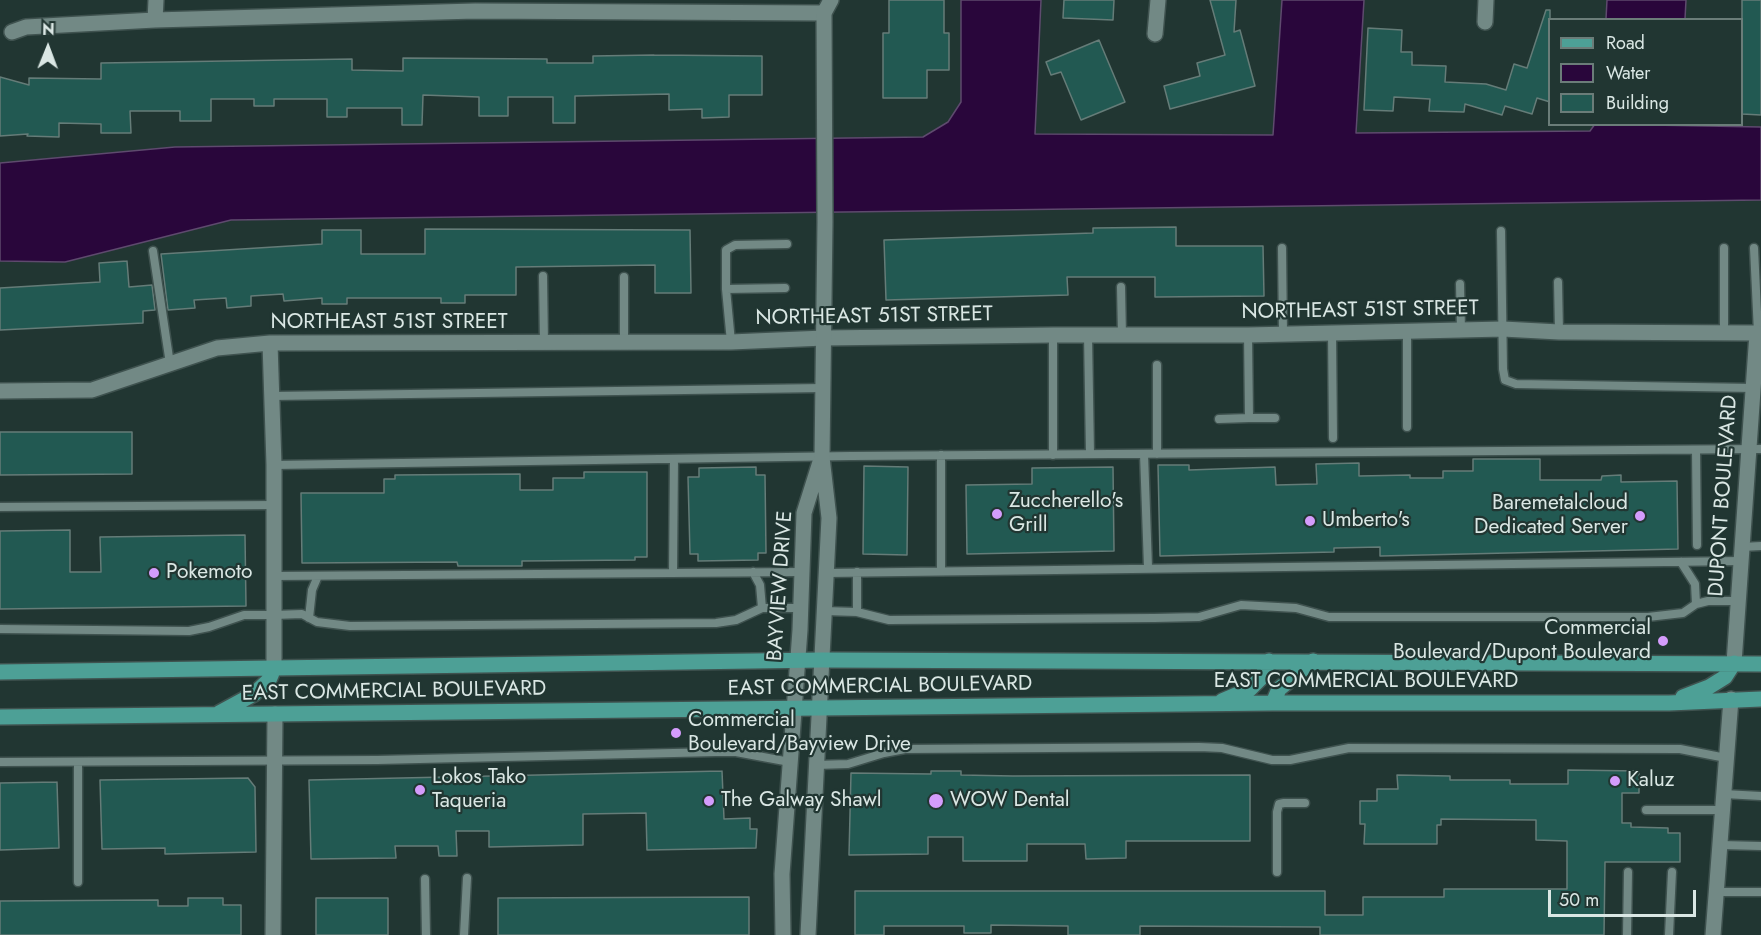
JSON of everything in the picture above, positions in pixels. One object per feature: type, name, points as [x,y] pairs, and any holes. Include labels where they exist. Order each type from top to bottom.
[{"type":"main road","name":"EAST COMMERCIAL BOULEVARD","points":[[0,672],[797,660],[1761,664]]},
{"type":"main road","points":[[1216,704],[1250,689],[1262,677],[1269,661]]},
{"type":"main road","points":[[1272,703],[1279,689],[1313,661]]},
{"type":"main road","points":[[1670,703],[1709,687],[1725,677],[1734,663]]},
{"type":"main road","points":[[217,715],[254,694],[269,680],[274,668]]},
{"type":"main road","name":"EAST COMMERCIAL BOULEVARD","points":[[0,717],[1272,703],[1670,703],[1761,699]]},
{"type":"street","points":[[154,20],[156,0]]},
{"type":"street","points":[[1155,34],[1158,0]]},
{"type":"street","points":[[1485,22],[1486,0]]},
{"type":"street","points":[[12,32],[26,27],[476,5],[824,4]]},
{"type":"street","name":"BAYVIEW DRIVE","points":[[808,935],[829,518],[822,457],[825,222],[824,4]]},
{"type":"street","name":"NORTHEAST 51ST STREET","points":[[0,391],[92,390],[217,348],[270,343],[731,342],[1053,334],[1248,335],[1503,329],[1559,332],[1759,333]]},
{"type":"street","name":"DUPONT BOULEVARD","points":[[1734,663],[1742,554],[1755,449],[1753,388],[1759,333]]},
{"type":"street","points":[[270,343],[274,465],[274,668]]},
{"type":"street","name":"BAYVIEW DRIVE","points":[[783,935],[782,874],[801,608],[804,513],[822,457]]},
{"type":"street","points":[[1713,935],[1731,699]]},
{"type":"street","points":[[273,935],[275,714]]},
{"type":"lane","points":[[1502,231],[1505,380],[1516,384],[1753,388]]},
{"type":"lane","points":[[731,342],[726,289],[726,250],[730,246],[787,244]]},
{"type":"lane","points":[[1282,248],[1282,334]]},
{"type":"lane","points":[[1724,248],[1724,332]]},
{"type":"lane","points":[[1754,248],[1759,333]]},
{"type":"lane","points":[[153,251],[170,364]]},
{"type":"lane","points":[[543,276],[544,343]]},
{"type":"lane","points":[[624,277],[624,343]]},
{"type":"lane","points":[[1558,282],[1559,332]]},
{"type":"lane","points":[[1460,284],[1461,331]]},
{"type":"lane","points":[[1121,287],[1122,336]]},
{"type":"lane","points":[[726,289],[785,288]]},
{"type":"lane","points":[[1407,331],[1407,427]]},
{"type":"lane","points":[[1332,333],[1333,438]]},
{"type":"lane","points":[[1053,334],[1053,455]]},
{"type":"lane","points":[[1088,335],[1090,454]]},
{"type":"lane","points":[[1248,335],[1249,418]]},
{"type":"lane","points":[[1157,365],[1157,454]]},
{"type":"lane","points":[[272,396],[823,388]]},
{"type":"lane","points":[[1219,419],[1275,418]]},
{"type":"lane","points":[[274,465],[941,455],[1755,449]]},
{"type":"lane","points":[[1696,450],[1696,545]]},
{"type":"lane","points":[[1144,454],[1148,567]]},
{"type":"lane","points":[[941,455],[941,571]]},
{"type":"lane","points":[[673,573],[674,459]]},
{"type":"lane","points":[[0,507],[274,506]]},
{"type":"lane","points":[[827,573],[1148,567],[1681,562],[1742,554],[1761,546]]},
{"type":"lane","points":[[1681,562],[1695,584],[1695,603]]},
{"type":"lane","points":[[753,572],[760,585],[762,608]]},
{"type":"lane","points":[[274,576],[802,572]]},
{"type":"lane","points":[[857,572],[857,612]]},
{"type":"lane","points":[[309,618],[312,590],[318,576]]},
{"type":"lane","points":[[825,611],[857,612],[889,620],[1166,618],[1199,617],[1241,605],[1296,608],[1329,617],[1648,617],[1683,613],[1695,603],[1738,601]]},
{"type":"lane","points":[[0,630],[189,631],[244,615],[302,614],[325,624],[350,626],[716,623],[736,620],[762,608],[801,608]]},
{"type":"lane","points":[[816,765],[848,764],[905,749],[1199,747],[1222,748],[1272,760],[1307,757],[1321,752],[1349,748],[1680,749],[1726,758]]},
{"type":"lane","points":[[0,762],[275,761],[736,752],[790,762]]},
{"type":"lane","points":[[78,762],[78,882]]},
{"type":"lane","points":[[1724,794],[1761,796]]},
{"type":"lane","points":[[1277,872],[1279,804],[1284,802],[1305,803]]},
{"type":"lane","points":[[1646,810],[1723,810]]},
{"type":"lane","points":[[1721,845],[1761,846]]},
{"type":"lane","points":[[1627,935],[1628,872]]},
{"type":"lane","points":[[1669,935],[1672,872]]},
{"type":"lane","points":[[464,935],[468,878]]},
{"type":"lane","points":[[425,879],[426,935]]},
{"type":"lane","points":[[1717,892],[1761,892]]},
{"type":"water","points":[[961,0],[1041,0],[1035,134],[1273,135],[1282,0],[1364,0],[1356,133],[1590,131],[1594,126],[1761,127],[1761,200],[231,220],[65,262],[0,261],[0,163],[175,147],[923,137],[948,122],[961,102]]},
{"type":"water","points":[[1607,0],[1686,0],[1685,18],[1606,18]]},
{"type":"building","points":[[889,0],[944,0],[944,33],[949,33],[949,70],[927,70],[927,98],[883,98],[883,33],[889,33]]},
{"type":"building","points":[[1064,0],[1114,0],[1113,20],[1063,18]]},
{"type":"building","points":[[1210,0],[1236,0],[1234,32],[1240,30],[1255,86],[1170,109],[1164,86],[1200,76],[1197,63],[1225,55]]},
{"type":"building","points":[[1742,0],[1761,0],[1761,115],[1743,114]]},
{"type":"building","points":[[1546,10],[1550,10],[1550,18],[1548,18],[1548,101],[1537,98],[1532,114],[1505,106],[1502,115],[1465,104],[1464,112],[1429,111],[1430,99],[1394,97],[1393,111],[1364,110],[1368,28],[1402,30],[1401,52],[1412,52],[1412,65],[1446,66],[1445,82],[1486,84],[1506,90],[1514,64],[1527,68]]},
{"type":"building","points":[[1099,40],[1125,102],[1081,120],[1061,72],[1051,75],[1046,62]]},
{"type":"building","points":[[593,56],[762,56],[762,95],[729,95],[729,117],[702,118],[702,109],[669,110],[669,94],[575,96],[575,123],[553,123],[553,97],[508,97],[508,116],[479,116],[479,97],[423,95],[422,125],[402,125],[402,108],[347,108],[347,117],[327,117],[327,99],[274,99],[274,106],[254,106],[254,99],[211,99],[211,121],[180,121],[180,111],[130,111],[131,133],[101,133],[101,124],[59,123],[59,137],[27,136],[28,134],[0,136],[0,77],[29,85],[29,78],[101,79],[101,63],[352,59],[352,70],[403,71],[403,58],[547,59],[547,63],[593,63]]},
{"type":"building","points":[[1176,227],[1176,246],[1263,246],[1264,296],[1155,297],[1155,277],[1067,277],[1068,295],[886,300],[884,240],[1093,233],[1093,228]]},
{"type":"building","points":[[425,229],[690,230],[691,293],[655,293],[655,265],[516,267],[516,295],[465,295],[465,303],[441,303],[441,298],[347,298],[347,304],[322,304],[322,298],[284,301],[283,294],[251,296],[251,306],[227,308],[226,298],[194,300],[195,308],[168,310],[161,254],[322,244],[322,230],[361,230],[361,254],[425,254]]},
{"type":"building","points":[[127,261],[129,287],[152,285],[155,310],[143,311],[143,323],[0,330],[0,288],[100,282],[99,263]]},
{"type":"building","points":[[0,432],[132,432],[132,474],[0,475]]},
{"type":"building","points":[[1473,459],[1540,459],[1540,480],[1601,480],[1602,476],[1621,475],[1621,482],[1677,481],[1678,549],[1380,556],[1380,547],[1334,548],[1334,552],[1160,556],[1158,465],[1189,465],[1189,470],[1275,467],[1276,485],[1317,484],[1316,464],[1359,463],[1359,476],[1410,475],[1410,478],[1443,478],[1443,471],[1473,471]]},
{"type":"building","points":[[864,466],[908,467],[907,555],[863,554]]},
{"type":"building","points":[[756,467],[756,475],[765,475],[766,553],[758,553],[758,560],[698,561],[698,554],[690,554],[688,477],[699,477],[699,468]]},
{"type":"building","points":[[1113,467],[1114,551],[967,554],[966,485],[1032,484],[1032,468]]},
{"type":"building","points":[[584,472],[647,472],[647,557],[635,557],[635,560],[522,561],[522,566],[458,566],[457,562],[302,563],[301,493],[384,493],[384,479],[395,479],[395,475],[520,474],[520,490],[553,490],[553,478],[584,478]]},
{"type":"building","points":[[70,530],[70,572],[101,572],[100,537],[245,535],[246,606],[0,609],[0,531]]},
{"type":"building","points":[[1568,770],[1639,771],[1639,793],[1622,793],[1622,823],[1631,823],[1631,827],[1668,828],[1668,833],[1680,833],[1680,862],[1605,862],[1604,935],[1320,935],[1320,927],[1140,926],[1140,935],[1068,935],[1068,926],[991,925],[991,933],[964,933],[964,926],[884,926],[884,935],[855,935],[855,891],[1325,891],[1325,915],[1363,915],[1363,897],[1444,897],[1444,889],[1567,889],[1567,841],[1536,840],[1536,820],[1441,819],[1441,825],[1437,825],[1437,844],[1364,844],[1365,824],[1360,824],[1360,801],[1377,801],[1377,789],[1398,789],[1397,775],[1450,776],[1450,780],[1510,780],[1510,784],[1568,784]]},
{"type":"building","points":[[722,771],[724,819],[750,818],[750,829],[757,829],[756,848],[647,850],[646,813],[583,814],[583,845],[489,847],[489,831],[456,831],[457,856],[439,856],[438,846],[395,846],[396,858],[311,859],[309,780]]},
{"type":"building","points":[[931,771],[961,771],[961,775],[1013,776],[1250,775],[1250,841],[1126,841],[1126,858],[1086,859],[1085,844],[1027,844],[1027,861],[963,861],[963,837],[928,837],[928,854],[849,855],[851,773],[931,774]]},
{"type":"building","points":[[248,778],[255,787],[256,852],[165,854],[165,848],[102,849],[100,780]]},
{"type":"building","points":[[57,782],[59,848],[0,850],[0,783]]},
{"type":"building","points":[[749,897],[749,935],[498,935],[498,898]]},
{"type":"building","points":[[188,898],[223,898],[223,905],[241,905],[241,935],[0,935],[0,901],[158,900],[158,906],[188,906]]},
{"type":"building","points":[[316,898],[388,898],[388,935],[316,935]]},
{"type":"place","name":"Zuccherello's Grill","points":[[997,514]]},
{"type":"place","name":"Baremetalcloud Dedicated Server","points":[[1640,516]]},
{"type":"place","name":"Umberto's","points":[[1310,521]]},
{"type":"place","name":"Pokemoto","points":[[154,573]]},
{"type":"place","name":"Commercial Boulevard/Dupont Boulevard","points":[[1663,641]]},
{"type":"place","name":"Commercial Boulevard/Bayview Drive","points":[[676,733]]},
{"type":"place","name":"Kaluz","points":[[1615,781]]},
{"type":"place","name":"Lokos Tako Taqueria","points":[[420,790]]},
{"type":"place","name":"The Galway Shawl","points":[[709,801]]},
{"type":"place","name":"WOW Dental","points":[[936,801]]}]
